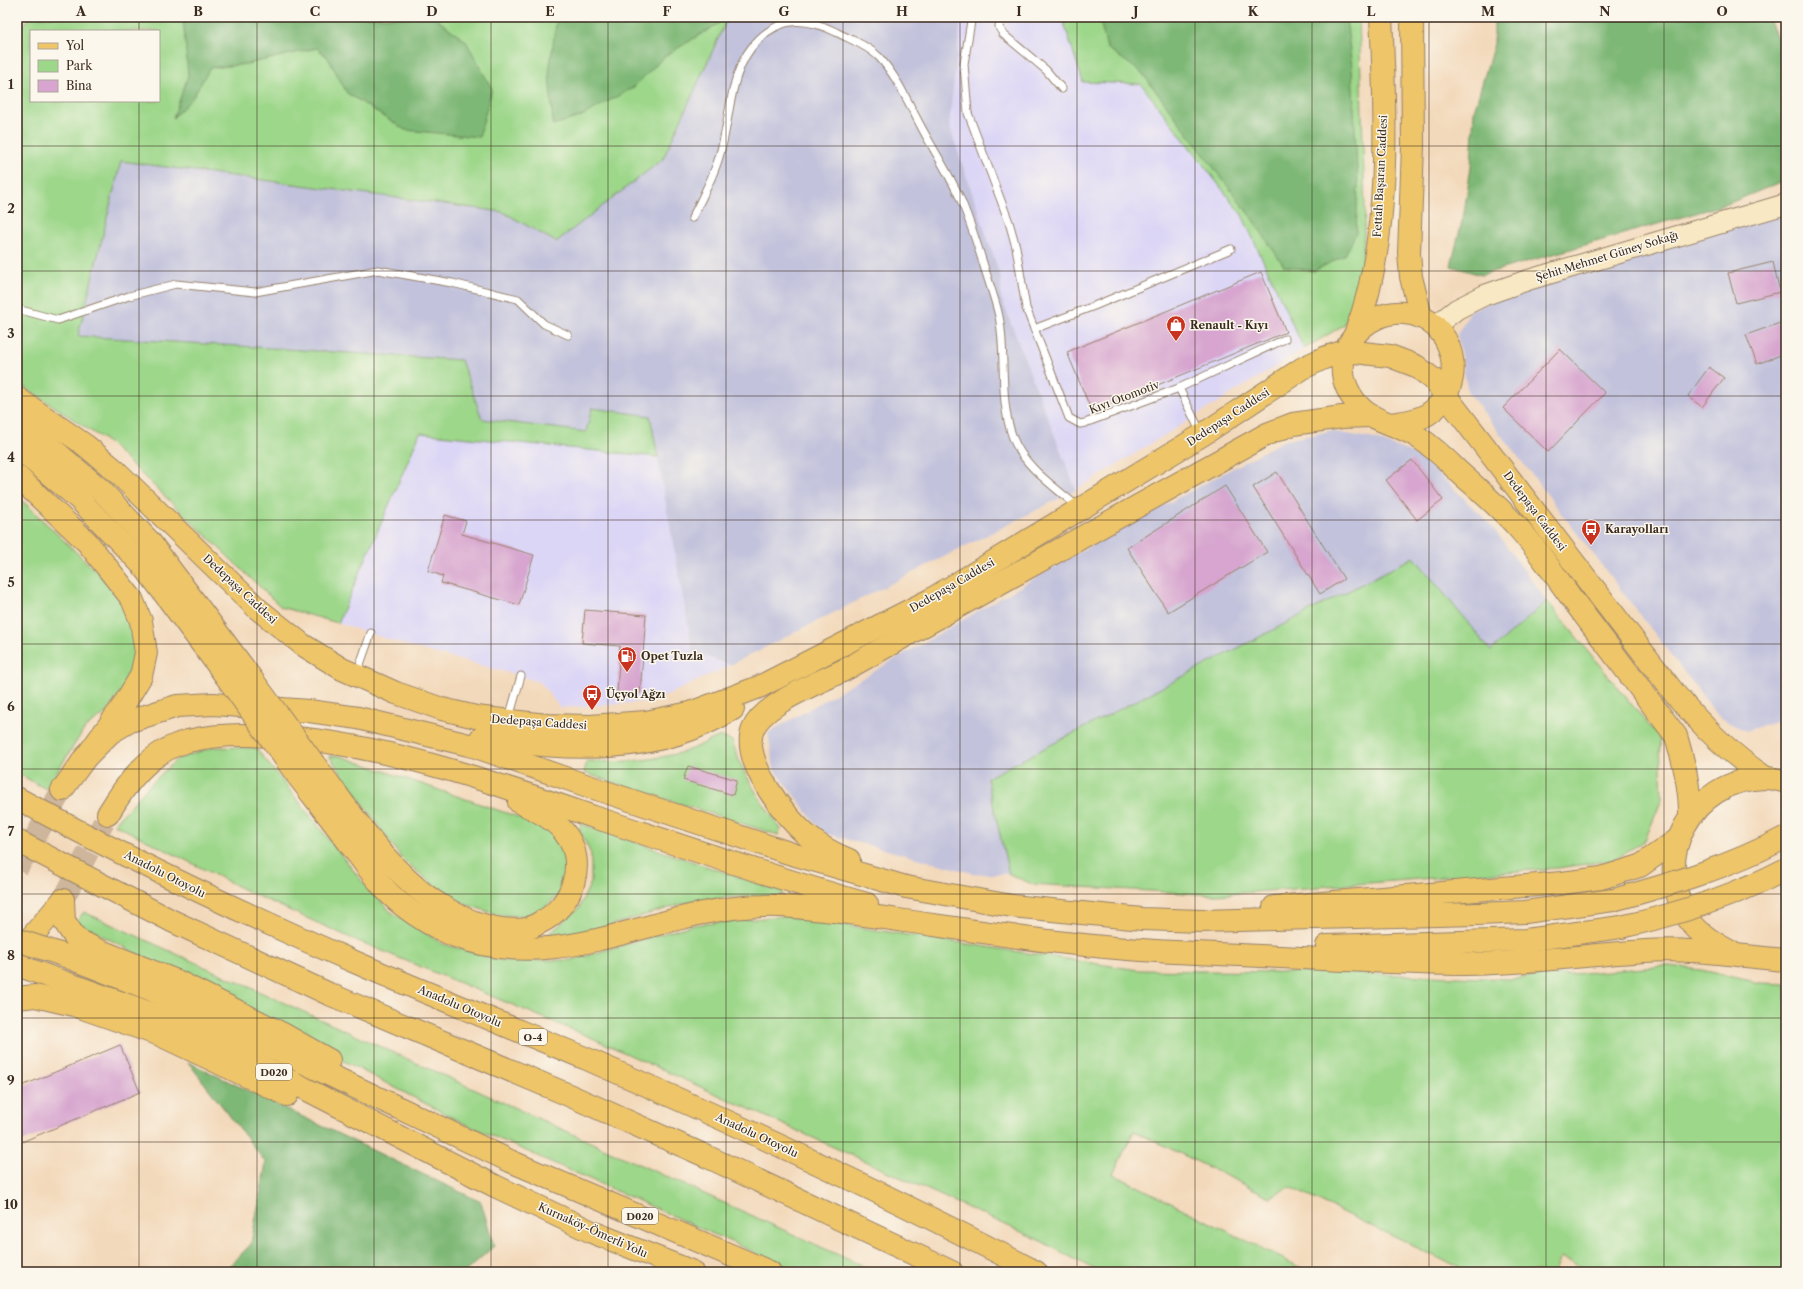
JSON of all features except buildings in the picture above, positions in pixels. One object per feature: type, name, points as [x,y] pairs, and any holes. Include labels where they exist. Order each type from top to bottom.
[{"type":"main road","name":"Fettah Başaran Caddesi","points":[[1356,332],[1366,306],[1379,228],[1384,85],[1381,17]]},
{"type":"main road","points":[[1412,17],[1413,146],[1409,253],[1411,277],[1428,322]]},
{"type":"main road","points":[[1370,416],[1355,401],[1346,386],[1343,369],[1345,351],[1356,332],[1373,318],[1388,313],[1405,313],[1428,322],[1445,338],[1452,351],[1454,362],[1452,380],[1447,395],[1438,406],[1428,414],[1415,420],[1391,424]]},
{"type":"main road","name":"Dedepaşa Caddesi","points":[[17,398],[85,445],[116,472],[258,609],[303,645],[356,675],[396,693],[442,709],[476,717],[508,721],[547,725],[590,726],[646,722],[690,713],[759,687],[930,600],[1202,435],[1303,368],[1324,358],[1345,351],[1390,356],[1416,366],[1433,379],[1447,395],[1675,694],[1708,732],[1743,763],[1776,780]]},
{"type":"main road","name":"Dedepaşa Caddesi","points":[[946,894],[847,860],[825,849],[808,836],[776,800],[756,767],[750,745],[753,729],[762,716],[779,702],[853,665],[1268,434],[1293,424],[1342,417],[1370,416],[1418,437],[1439,452],[1521,530],[1676,736],[1686,768],[1690,794],[1690,815]]},
{"type":"main road","points":[[17,419],[102,491],[150,542],[236,673],[306,770],[373,874],[398,902],[425,922],[456,936],[489,946],[527,949],[560,948],[588,943],[667,920],[716,910],[766,905],[845,912],[1103,948],[1156,951],[1399,963],[1465,964],[1513,962],[1646,951],[1681,950],[1786,960]]},
{"type":"main road","points":[[17,447],[79,499],[146,569],[236,673]]},
{"type":"main road","points":[[17,476],[87,542],[132,599],[141,621],[146,652],[141,676],[123,706],[62,790]]},
{"type":"main road","points":[[83,760],[110,733],[130,721],[177,706],[213,704],[309,711],[534,746],[576,748],[618,746],[656,741],[690,731],[724,715],[834,649]]},
{"type":"main road","points":[[358,718],[473,746],[792,854],[906,887],[1012,906],[1078,914],[1142,919],[1200,921],[1291,920],[1525,912],[1613,900],[1664,886],[1713,869],[1786,837]]},
{"type":"main road","points":[[108,814],[124,788],[144,764],[166,750],[186,742],[215,736],[246,735],[283,736],[333,742],[404,756],[534,796],[740,866],[897,912],[968,927],[1053,942]]},
{"type":"main road","points":[[306,770],[390,864],[416,888],[446,909],[477,923],[502,929],[526,929],[547,920],[563,905],[572,888],[576,867],[574,850],[564,832],[546,817],[524,804],[404,756]]},
{"type":"main road","points":[[1735,954],[1710,941],[1690,921],[1677,896],[1673,868],[1677,840],[1690,815],[1711,795],[1736,782],[1776,780]]},
{"type":"main road","name":"Anadolu Otoyolu","points":[[17,798],[196,890],[357,963],[587,1059],[740,1127],[897,1201],[1036,1272]]},
{"type":"main road","points":[[1078,914],[1192,913],[1562,883],[1601,878],[1640,866],[1677,840]]},
{"type":"main road","points":[[17,841],[172,921],[329,994],[564,1093],[708,1156],[952,1272]]},
{"type":"main road","points":[[1156,951],[1526,940],[1621,927],[1668,916],[1717,901],[1786,869]]},
{"type":"main road","points":[[17,954],[63,900],[64,921],[76,939],[98,950],[179,982],[283,1034],[510,1161]]},
{"type":"main road","name":"D020","points":[[17,940],[60,954],[152,990],[510,1161],[770,1272]]},
{"type":"main road","points":[[1763,958],[1786,955]]},
{"type":"main road","name":"D020","points":[[17,965],[47,974],[175,1022],[495,1186]]},
{"type":"main road","points":[[17,998],[35,996],[74,1005],[160,1035],[370,1134],[495,1186]]},
{"type":"main road","name":"Kurnaköy-Ömerli Yolu","points":[[495,1186],[592,1232],[693,1272]]},
{"type":"street","name":"Şehit Mehmet Güney Sokağı","points":[[1428,322],[1486,295],[1528,280],[1786,204]]},
{"type":"lane","points":[[1000,17],[999,27],[1003,34],[1046,70],[1062,89]]},
{"type":"lane","points":[[692,218],[712,178],[720,156],[736,78],[744,60],[758,40],[773,28],[785,22],[796,21],[812,23],[827,28],[867,48],[878,56],[898,84],[954,185],[982,258],[1000,319],[1004,392],[1007,416],[1013,438],[1020,453],[1028,463],[1080,509]]},
{"type":"lane","name":"Kıyı Otomotiv","points":[[971,21],[964,64],[968,114],[1009,222],[1023,286],[1026,308],[1069,418],[1074,422],[1085,423],[1179,388],[1285,339]]},
{"type":"lane","points":[[1034,329],[1094,306],[1231,249]]},
{"type":"lane","points":[[17,309],[58,320],[129,296],[176,284],[255,292],[378,270],[452,283],[518,299],[544,324],[568,335]]},
{"type":"lane","points":[[1179,388],[1202,435]]},
{"type":"lane","points":[[356,675],[371,633]]},
{"type":"lane","points":[[508,721],[521,676]]},
{"type":"shaded area","points":[[728,17],[961,17],[949,125],[1001,278],[1001,298],[1076,490],[730,665],[693,652],[650,416],[587,432],[481,419],[77,336],[121,161],[503,212],[556,242],[663,159]]},
{"type":"shaded area","points":[[961,17],[1062,17],[1083,82],[1141,84],[1242,215],[1304,349],[1076,490],[1001,298],[1001,278],[949,125]]},
{"type":"shaded area","points":[[1786,210],[1786,719],[1746,731],[1719,717],[1468,392],[1457,334],[1471,310],[1541,282]]},
{"type":"shaded area","points":[[1330,431],[1375,439],[1420,456],[1490,524],[1547,601],[1491,651],[1414,557],[987,778],[1009,874],[976,874],[823,833],[774,769],[768,733],[1104,538],[1283,441]]},
{"type":"shaded area","points":[[420,433],[658,457],[693,652],[730,665],[655,701],[560,708],[541,683],[521,676],[415,648],[338,623]]},
{"type":"green space","points":[[30,17],[130,17],[146,20],[148,17],[728,17],[663,159],[556,242],[503,212],[121,161],[78,336],[461,360],[482,419],[586,432],[592,408],[650,416],[658,457],[420,433],[338,623],[281,607],[109,443],[17,382],[17,34]]},
{"type":"green space","points":[[183,17],[237,17],[243,19],[242,17],[434,17],[466,41],[492,89],[479,137],[405,130],[347,93],[328,58],[317,48],[247,64],[210,68],[193,97],[173,118],[188,76]]},
{"type":"green space","points":[[557,17],[729,17],[665,56],[634,87],[580,117],[553,125],[549,72]]},
{"type":"green space","points":[[1062,17],[1359,17],[1365,209],[1362,275],[1344,325],[1304,349],[1242,215],[1141,84],[1083,82]]},
{"type":"green space","points":[[1099,17],[1346,17],[1352,69],[1358,187],[1356,233],[1345,255],[1314,271],[1284,266],[1251,217],[1142,73],[1107,48]]},
{"type":"green space","points":[[1494,17],[1768,17],[1781,47],[1786,52],[1786,180],[1727,204],[1481,275],[1451,266],[1464,213],[1471,166],[1474,111],[1494,44]]},
{"type":"green space","points":[[17,496],[96,571],[128,605],[138,641],[137,668],[106,713],[85,728],[46,789],[17,773]]},
{"type":"green space","points":[[1414,557],[1491,651],[1547,601],[1660,739],[1662,799],[1645,840],[1614,860],[1558,868],[1216,895],[1032,884],[1009,874],[987,778]]},
{"type":"green space","points":[[720,736],[732,741],[741,765],[759,798],[781,829],[778,835],[584,773],[587,761],[611,762],[671,755],[688,750]]},
{"type":"green space","points":[[214,747],[256,748],[365,885],[391,912],[443,944],[504,961],[571,960],[693,925],[784,916],[1138,970],[1345,973],[1511,979],[1669,966],[1701,970],[1760,983],[1786,984],[1786,1272],[1593,1272],[1560,1258],[1554,1272],[1468,1272],[1289,1187],[1270,1197],[1134,1131],[1113,1174],[1309,1272],[1099,1272],[1039,1240],[590,1037],[351,938],[249,892],[114,824],[148,787],[177,759]]},
{"type":"green space","points":[[329,756],[340,756],[547,827],[568,854],[569,877],[560,894],[541,911],[521,916],[498,915],[468,905],[440,890],[402,859]]},
{"type":"green space","points":[[581,824],[783,892],[782,896],[731,897],[689,902],[570,937],[536,941],[533,937],[549,934],[579,908],[591,882],[591,854],[579,829]]},
{"type":"green space","points":[[84,912],[876,1272],[799,1272],[463,1123],[76,922]]},
{"type":"green space","points":[[188,1062],[481,1202],[494,1246],[465,1272],[224,1272],[251,1244],[266,1163]]},
{"type":"tunnel","points":[[17,869],[62,790]]},
{"type":"tunnel","points":[[63,900],[108,814]]},
{"type":"place","name":"Renault - Kıyı","points":[[1176,342]]},
{"type":"place","name":"Karayolları","points":[[1591,546]]},
{"type":"place","name":"Opet Tuzla","points":[[627,673]]},
{"type":"place","name":"Üçyol Ağzı","points":[[592,711]]}]
